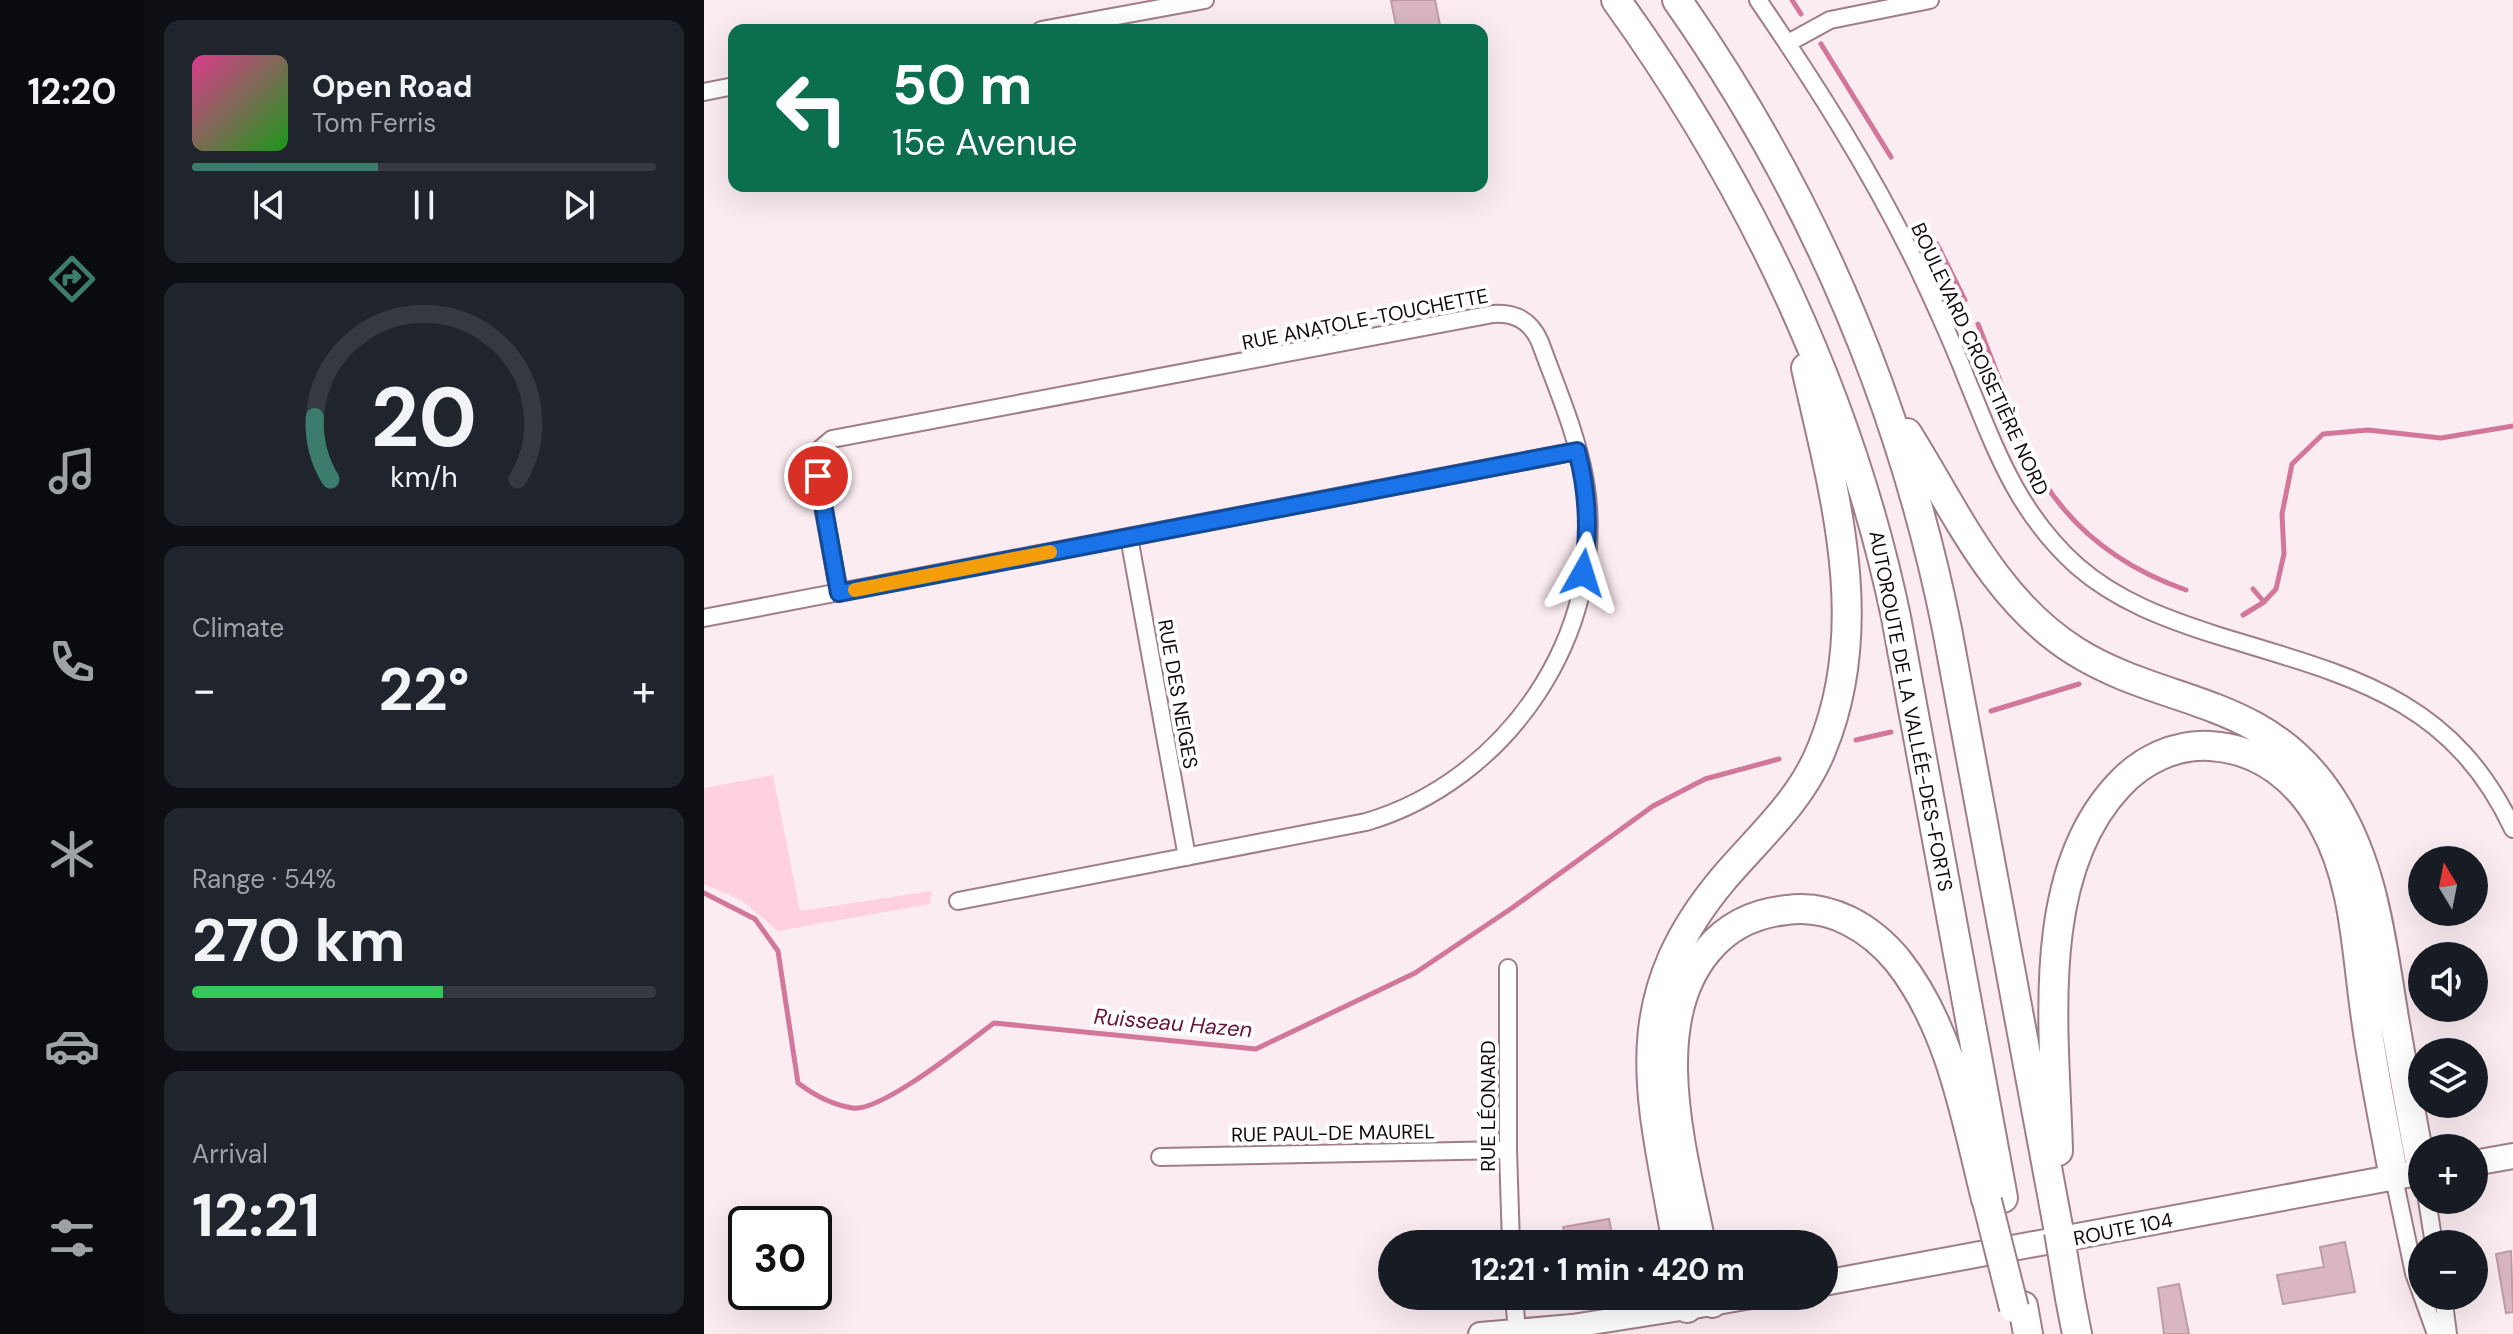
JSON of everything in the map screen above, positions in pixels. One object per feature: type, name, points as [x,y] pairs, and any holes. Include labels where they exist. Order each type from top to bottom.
[{"type":"highway","name":"AUTOROUTE DE LA VALLÉE-DES-FORTS","points":[[1616,0],[1697,121],[1740,197],[1791,297],[1847,435],[1892,595],[1995,1200],[2019,1316],[2028,1334]]},
{"type":"highway","points":[[1677,0],[1746,105],[1784,173],[1862,339],[1909,473],[1937,580],[2055,1188]]},
{"type":"highway","points":[[1675,1230],[1651,1093],[1650,1044],[1659,993],[1676,948],[1694,918],[1724,878],[1779,817],[1813,768],[1828,732],[1843,669],[1847,610],[1842,535],[1791,297]]},
{"type":"highway","points":[[1883,396],[1991,571],[2038,623],[2106,668],[2222,710],[2250,724],[2293,753],[2325,789],[2358,847],[2371,892],[2408,1140]]},
{"type":"highway","points":[[2077,1334],[2059,1232],[2055,1188],[2056,950],[2074,860],[2098,812],[2130,774],[2158,756],[2200,746],[2234,749],[2255,756],[2275,767],[2301,792],[2330,838],[2350,898],[2365,1015],[2408,1157]]},
{"type":"highway","points":[[1698,1230],[1673,1077],[1674,1034],[1679,1007],[1697,964],[1722,936],[1753,917],[1784,910],[1819,911],[1854,923],[1882,943],[1905,971],[1927,1009],[1948,1057],[1995,1200]]},
{"type":"main road","points":[[2488,1160],[2513,1156]]},
{"type":"main road","name":"ROUTE 104","points":[[1838,1280],[2408,1175]]},
{"type":"main road","points":[[1480,1334],[1601,1322],[1657,1310]]},
{"type":"street","points":[[1074,24],[1205,0]]},
{"type":"street","name":"BOULEVARD CROISETIÈRE NORD","points":[[1758,0],[1844,131],[1896,224],[1951,342],[2011,485],[2028,512],[2058,547],[2093,579],[2153,613],[2343,676],[2419,713],[2443,731],[2474,765],[2513,829]]},
{"type":"street","points":[[1788,43],[1830,20],[1930,0]]},
{"type":"street","points":[[704,92],[728,87]]},
{"type":"street","name":"RUE ANATOLE-TOUCHETTE","points":[[839,593],[815,463],[821,447],[837,437],[1499,314],[1522,319],[1538,336],[1586,487],[1586,557],[1577,604],[1561,651],[1541,688],[1490,751],[1443,787],[1379,818],[1327,831],[958,901]]},
{"type":"street","points":[[704,618],[1577,451]]},
{"type":"street","name":"RUE DES NEIGES","points":[[1129,537],[1187,857]]},
{"type":"street","name":"RUE LÉONARD","points":[[1508,968],[1511,1230]]},
{"type":"street","name":"RUE PAUL-DE MAUREL","points":[[1160,1157],[1508,1150]]},
{"type":"street","points":[[2413,1214],[2414,1273],[2436,1334]]},
{"type":"street","points":[[1515,1310],[1517,1332]]},
{"type":"street","points":[[2445,1310],[2448,1334]]},
{"type":"shaded area","points":[[773,775],[800,911],[932,891],[930,904],[778,931],[741,900],[704,884],[704,788]]},
{"type":"building","points":[[1435,0],[1440,24],[1396,24],[1391,1]]},
{"type":"building","points":[[1609,1219],[1611,1230],[1564,1230],[1563,1227]]},
{"type":"building","points":[[2345,1242],[2355,1292],[2283,1304],[2277,1275],[2324,1267],[2320,1247]]},
{"type":"building","points":[[2511,1251],[2513,1312],[2506,1313],[2496,1254]]},
{"type":"building","points":[[2179,1284],[2189,1334],[2164,1334],[2158,1288]]},
{"type":"waterway","points":[[1792,0],[1801,14]]},
{"type":"waterway","points":[[1821,44],[1891,157]]},
{"type":"waterway","points":[[1937,244],[1965,300]]},
{"type":"waterway","points":[[1978,324],[2024,443]]},
{"type":"waterway","name":"Ruisseau Hazen","points":[[2243,615],[2264,602],[2276,589],[2284,554],[2282,514],[2292,464],[2323,434],[2368,430],[2441,438],[2513,426]]},
{"type":"waterway","points":[[2042,479],[2070,517],[2104,547],[2143,572],[2186,590]]},
{"type":"waterway","points":[[2253,589],[2264,602]]},
{"type":"waterway","name":"Ruisseau Hazen","points":[[1991,711],[2079,684]]},
{"type":"waterway","name":"Ruisseau Hazen","points":[[1856,740],[1891,732]]},
{"type":"waterway","name":"Ruisseau Hazen","points":[[704,893],[755,919],[778,951],[798,1083],[824,1099],[853,1108],[884,1099],[904,1088],[994,1023],[1256,1049],[1415,973],[1512,908],[1653,806],[1705,779],[1779,759]]},
{"type":"slow traffic","points":[[855,590],[1050,552]]},
{"type":"route","points":[[818,476],[839,593],[1577,451],[1587,500],[1588,527],[1583,573]]}]
